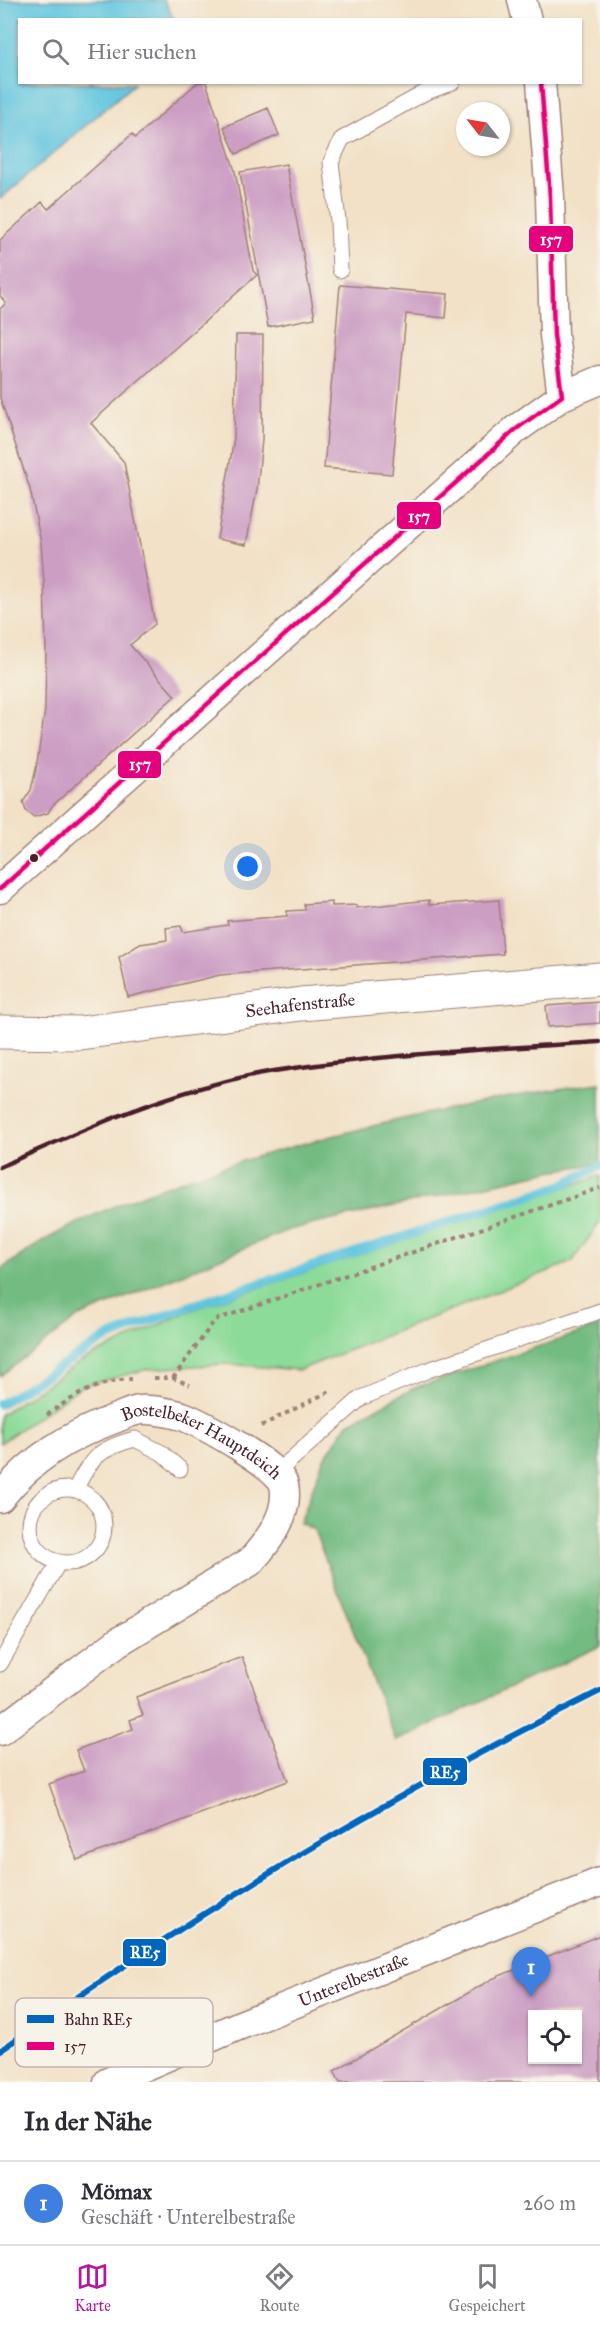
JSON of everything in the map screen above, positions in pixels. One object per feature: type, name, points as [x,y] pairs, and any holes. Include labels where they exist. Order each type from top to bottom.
[{"type":"main road","name":"Seehafenstraße","points":[[0,1032],[80,1033],[301,1004],[600,979]]},
{"type":"street","points":[[522,0],[526,18]]},
{"type":"street","points":[[541,84],[550,197],[554,335],[562,396]]},
{"type":"street","points":[[0,889],[515,430],[562,396],[600,380]]},
{"type":"street","name":"Bostelbeker Hauptdeich","points":[[0,1498],[21,1472],[81,1431],[140,1410],[184,1417],[277,1472],[284,1484],[283,1511],[266,1545],[250,1562],[118,1642],[0,1731]]},
{"type":"street","name":"Unterelbestraße","points":[[213,2037],[600,1882]]},
{"type":"street","name":"Unterelbestraße","points":[[108,2082],[143,2067]]},
{"type":"lane","points":[[340,270],[338,221],[331,162],[342,139],[424,93],[448,84]]},
{"type":"lane","points":[[277,1472],[361,1398],[428,1370],[600,1311]]},
{"type":"lane","points":[[75,1490],[86,1468],[108,1446],[135,1439],[162,1453],[180,1469]]},
{"type":"lane","points":[[62,1489],[75,1490],[87,1495],[97,1503],[104,1528],[94,1552],[71,1563],[58,1562],[38,1549],[30,1525],[39,1501],[50,1493],[62,1489]]},
{"type":"lane","points":[[0,1664],[58,1562]]},
{"type":"path","points":[[173,1378],[215,1320],[600,1188]]},
{"type":"path","points":[[152,1378],[173,1378],[194,1387]]},
{"type":"path","points":[[45,1416],[70,1398],[118,1379],[141,1379]]},
{"type":"path","points":[[253,1420],[262,1427],[333,1390]]},
{"type":"green space","points":[[600,1083],[600,1163],[550,1171],[288,1230],[79,1317],[0,1376],[0,1270],[40,1243],[84,1220],[145,1193],[241,1161],[306,1143],[452,1108]]},
{"type":"green space","points":[[600,1176],[600,1222],[572,1262],[299,1370],[226,1364],[148,1369],[82,1386],[0,1443],[0,1415],[85,1359],[191,1310]]},
{"type":"green space","points":[[600,1326],[600,1646],[396,1741],[314,1530],[300,1523],[323,1460],[348,1423],[414,1388]]},
{"type":"water","points":[[0,0],[164,0],[173,18],[18,18],[18,84],[134,84],[0,199]]},
{"type":"building","points":[[196,84],[207,84],[235,171],[253,271],[257,275],[91,423],[124,462],[155,624],[130,645],[175,696],[52,806],[48,813],[34,817],[26,811],[23,802],[31,790],[45,710],[44,582],[41,543],[30,489],[0,398],[0,309],[6,303],[0,296],[0,240],[42,202],[48,209],[132,134],[135,138]]},
{"type":"building","points":[[268,108],[279,135],[236,154],[224,127]]},
{"type":"building","points":[[286,164],[315,318],[268,327],[240,172]]},
{"type":"building","points":[[340,285],[448,294],[446,318],[406,314],[392,474],[324,468]]},
{"type":"building","points":[[236,335],[263,335],[262,440],[257,490],[246,545],[217,539],[234,438]]},
{"type":"building","points":[[429,900],[429,905],[499,900],[503,954],[220,975],[128,997],[119,957],[140,944],[167,940],[166,928],[181,926],[183,932],[228,925],[227,921],[287,916],[287,911],[305,910],[304,904],[332,902],[332,906],[357,905],[356,908]]},
{"type":"building","points":[[600,1002],[600,1023],[548,1027],[546,1006]]},
{"type":"building","points":[[242,1657],[288,1781],[77,1860],[49,1784],[84,1771],[76,1750],[133,1729],[130,1720],[143,1715],[136,1697]]},
{"type":"building","points":[[600,1935],[600,2082],[340,2082],[334,2071],[492,1979]]},
{"type":"waterway","points":[[0,1404],[106,1338],[190,1306],[562,1185],[600,1166]]},
{"type":"railway","points":[[0,1167],[134,1110],[238,1078],[315,1065],[396,1056],[600,1042]]},
{"type":"rail line","name":"RE5","points":[[76,1998],[218,1905],[368,1815],[600,1691]]},
{"type":"rail line","name":"RE5","points":[[0,2051],[15,2041]]},
{"type":"transit line","name":"157","points":[[541,84],[550,197],[554,335],[562,396]]},
{"type":"transit line","name":"157","points":[[0,889],[515,430],[562,396]]},
{"type":"place","name":"Mömax","points":[[531,1997]]}]
